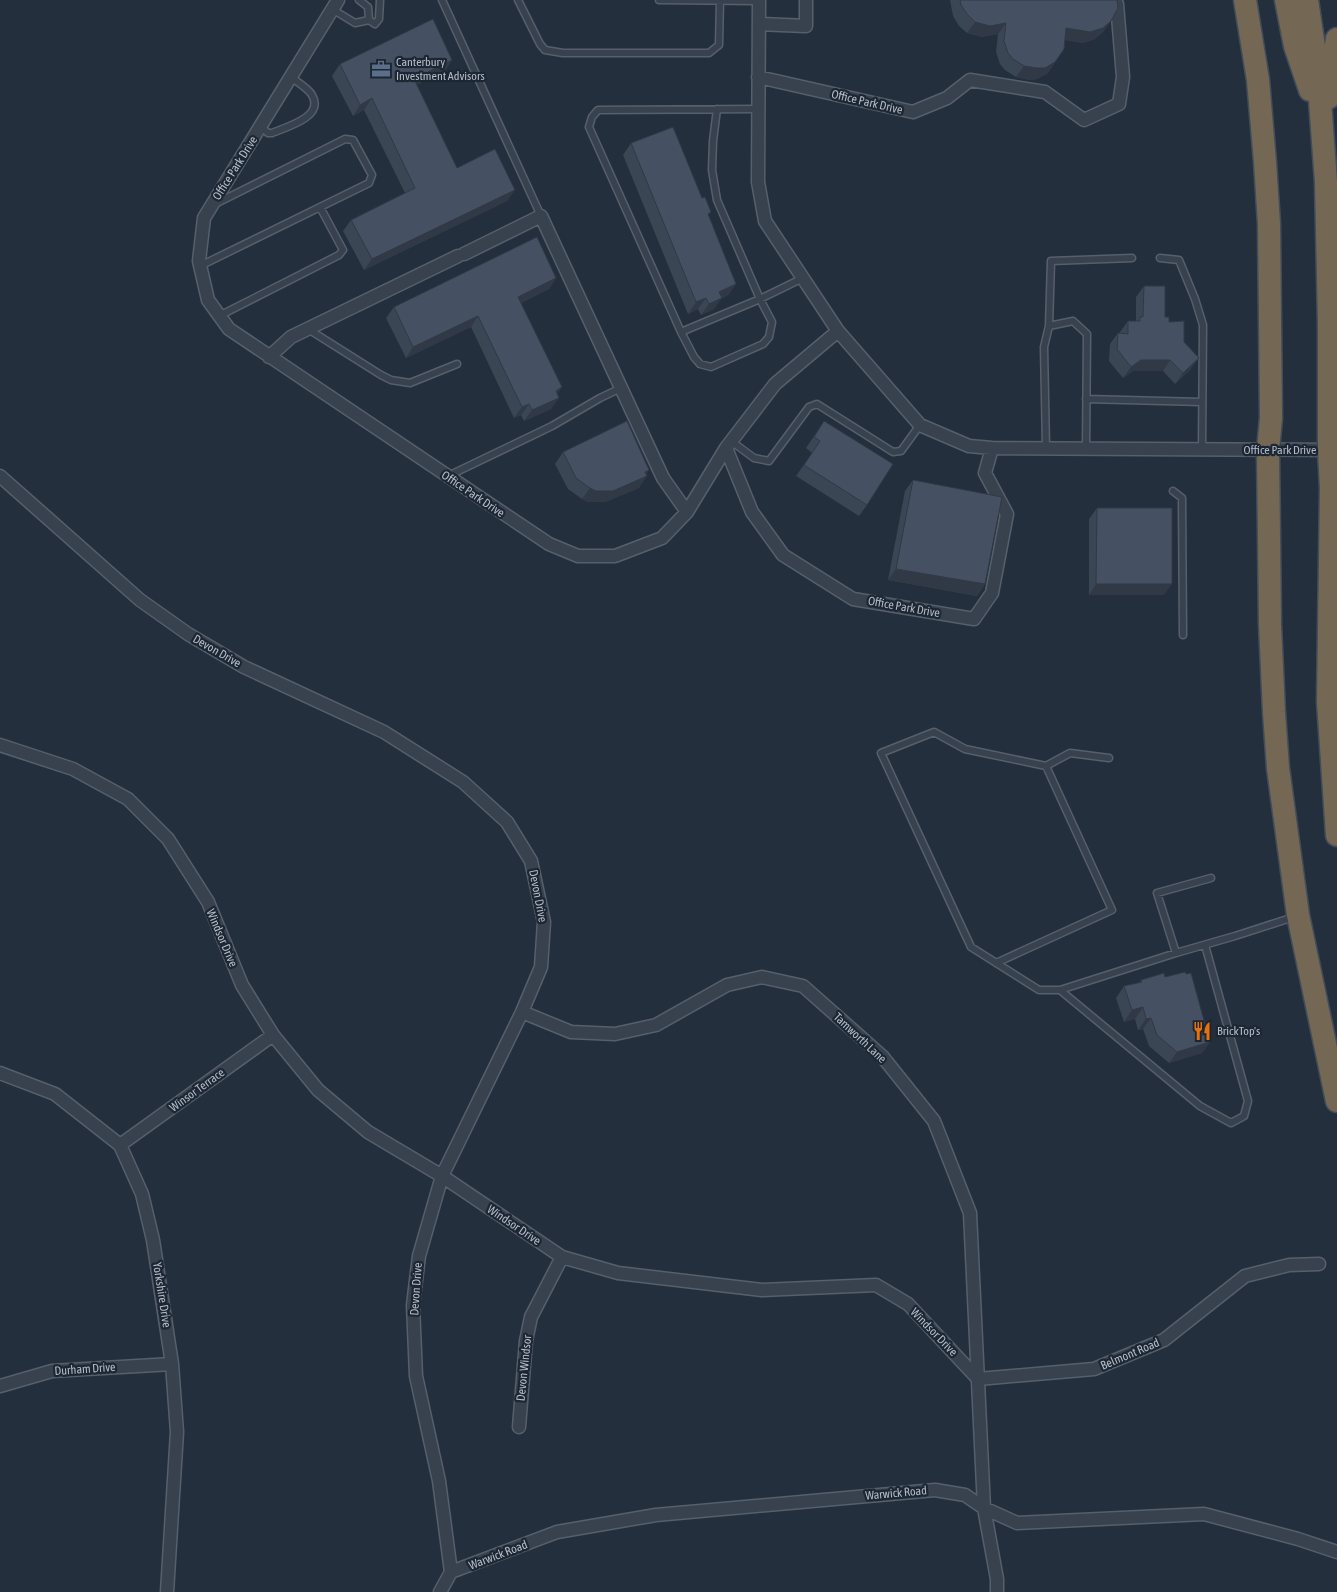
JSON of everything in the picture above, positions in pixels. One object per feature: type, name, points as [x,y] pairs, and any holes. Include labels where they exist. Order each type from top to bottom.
[{"type":"highway","points":[[1245,0],[1258,80],[1268,215],[1271,390],[1268,450],[1270,625],[1278,768],[1298,916],[1337,1101]]},
{"type":"highway","points":[[1286,0],[1295,46],[1322,126]]},
{"type":"highway","points":[[1307,0],[1318,74],[1326,182],[1333,450],[1328,702],[1337,835]]},
{"type":"highway","points":[[1322,126],[1332,78],[1337,39]]},
{"type":"street","name":"Office Park Drive","points":[[759,0],[758,182],[765,221],[838,331],[920,425],[970,446],[992,448],[1333,450]]},
{"type":"street","points":[[759,24],[806,26],[806,0]]},
{"type":"street","name":"Office Park Drive","points":[[758,77],[913,112],[946,98],[970,80],[1045,92],[1084,120],[1119,104],[1123,77],[1117,4],[1114,0]]},
{"type":"street","name":"Office Park Drive","points":[[335,4],[204,218],[199,261],[208,300],[229,329],[549,544],[578,556],[615,556],[662,538],[687,512],[728,445],[775,384],[838,331]]},
{"type":"street","points":[[269,357],[291,337],[541,216],[663,478],[687,512]]},
{"type":"street","name":"Office Park Drive","points":[[728,445],[752,512],[783,556],[852,599],[974,620],[992,593],[1007,514],[985,473],[992,448]]},
{"type":"street","name":"Devon Drive","points":[[2,482],[140,600],[188,634],[244,667],[384,732],[463,782],[507,822],[530,860],[544,922],[540,967],[522,1012],[442,1176],[419,1256],[413,1305],[416,1376],[439,1481],[451,1572]]},
{"type":"street","name":"Windsor Drive","points":[[0,745],[73,769],[128,799],[168,839],[208,902],[242,986],[273,1035],[318,1090],[368,1132],[442,1176],[562,1257],[618,1273],[762,1290],[876,1285],[908,1304],[978,1378]]},
{"type":"street","name":"Tamworth Lane","points":[[522,1012],[571,1032],[615,1034],[656,1025],[727,985],[762,977],[803,986],[882,1056],[934,1121],[970,1213],[978,1378]]},
{"type":"street","name":"Winsor Terrace","points":[[120,1145],[273,1035]]},
{"type":"street","name":"Yorkshire Drive","points":[[0,1073],[55,1094],[120,1145],[142,1194],[151,1231],[172,1364],[177,1432],[168,1592]]},
{"type":"street","name":"Devon Windsor","points":[[519,1427],[526,1341],[531,1316],[562,1257]]},
{"type":"street","name":"Belmont Road","points":[[978,1378],[1094,1369],[1164,1340],[1245,1276],[1289,1265],[1319,1264]]},
{"type":"street","name":"Durham Drive","points":[[0,1386],[52,1371],[172,1364]]},
{"type":"street","points":[[978,1378],[984,1508],[997,1578],[997,1592]]},
{"type":"street","name":"Warwick Road","points":[[451,1572],[557,1532],[656,1515],[935,1490],[965,1495],[984,1508],[1017,1523],[1204,1514],[1298,1539],[1337,1552]]},
{"type":"street","points":[[440,1592],[451,1572]]},
{"type":"lane","points":[[359,0],[368,7],[369,20]]},
{"type":"lane","points":[[335,4],[355,23],[369,20],[375,24],[379,19],[380,0]]},
{"type":"lane","points":[[442,0],[541,216]]},
{"type":"lane","points":[[518,0],[540,44],[545,50],[563,53],[709,53],[719,45],[720,0]]},
{"type":"lane","points":[[658,0],[759,0]]},
{"type":"lane","points":[[260,126],[268,133],[272,133],[305,119],[312,111],[314,105],[312,94],[290,77]]},
{"type":"lane","points":[[717,109],[712,170],[717,200],[772,322],[769,337],[763,344],[711,367],[700,364],[694,358],[589,127],[592,117],[598,110],[717,109],[758,109]]},
{"type":"lane","points":[[200,266],[369,184],[372,175],[353,140],[345,138],[212,205]]},
{"type":"lane","points":[[219,316],[339,255],[343,250],[320,207]]},
{"type":"lane","points":[[1046,448],[1044,347],[1050,326],[1051,261],[1132,258]]},
{"type":"lane","points":[[1160,258],[1179,260],[1203,325],[1202,449]]},
{"type":"lane","points":[[681,332],[760,299],[803,278]]},
{"type":"lane","points":[[1050,326],[1073,321],[1087,334],[1086,449]]},
{"type":"lane","points":[[308,329],[391,380],[410,383],[457,364]]},
{"type":"lane","points":[[448,476],[552,426],[621,388]]},
{"type":"lane","points":[[1086,399],[1202,402]]},
{"type":"lane","points":[[728,445],[754,458],[769,461],[809,407],[817,404],[893,452],[901,451],[920,425]]},
{"type":"lane","points":[[1173,491],[1182,498],[1183,635]]},
{"type":"lane","points":[[1109,758],[1070,753],[1046,766],[965,749],[934,732],[880,753],[971,947],[1039,990],[1060,990],[1298,916]]},
{"type":"lane","points":[[996,963],[1112,910],[1046,766]]},
{"type":"lane","points":[[1176,953],[1157,893],[1211,878]]},
{"type":"lane","points":[[1060,990],[1200,1106],[1231,1123],[1244,1116],[1248,1101],[1205,945]]},
{"type":"building","points":[[960,0],[1117,0],[1118,8],[1111,21],[1103,28],[1090,32],[1066,28],[1064,49],[1055,62],[1045,68],[1037,68],[1024,66],[1013,59],[1008,53],[1004,41],[1006,23],[990,26],[975,22],[967,14]]},
{"type":"building","points":[[433,19],[452,60],[414,79],[457,168],[495,149],[515,190],[372,259],[351,220],[415,188],[372,98],[360,105],[340,64]]},
{"type":"building","points":[[673,127],[702,198],[705,197],[711,212],[708,214],[736,284],[719,292],[722,298],[709,304],[706,298],[696,302],[631,143]]},
{"type":"building","points":[[537,237],[556,278],[518,297],[562,387],[556,391],[559,398],[532,410],[529,404],[522,407],[478,316],[413,347],[394,307]]},
{"type":"building","points":[[1144,286],[1165,286],[1165,317],[1169,317],[1169,322],[1184,321],[1184,342],[1199,358],[1183,373],[1170,360],[1141,360],[1131,367],[1117,349],[1118,333],[1128,334],[1128,321],[1140,321],[1140,317],[1143,317]]},
{"type":"building","points":[[627,421],[649,470],[645,472],[647,476],[613,491],[596,491],[576,478],[563,452]]},
{"type":"building","points":[[824,421],[893,464],[867,505],[804,465],[820,441],[814,437]]},
{"type":"building","points":[[913,480],[1002,497],[985,584],[896,569]]},
{"type":"building","points":[[1097,508],[1172,508],[1172,584],[1096,584]]},
{"type":"building","points":[[1185,972],[1186,974],[1191,973],[1210,1042],[1177,1052],[1157,1035],[1151,1018],[1146,1019],[1143,1007],[1132,1010],[1124,986],[1142,982],[1141,980],[1164,973],[1165,977]]},
{"type":"place","name":"Canterbury Investment Advisors","points":[[381,69]]},
{"type":"place","name":"BrickTop's","points":[[1202,1031]]}]
